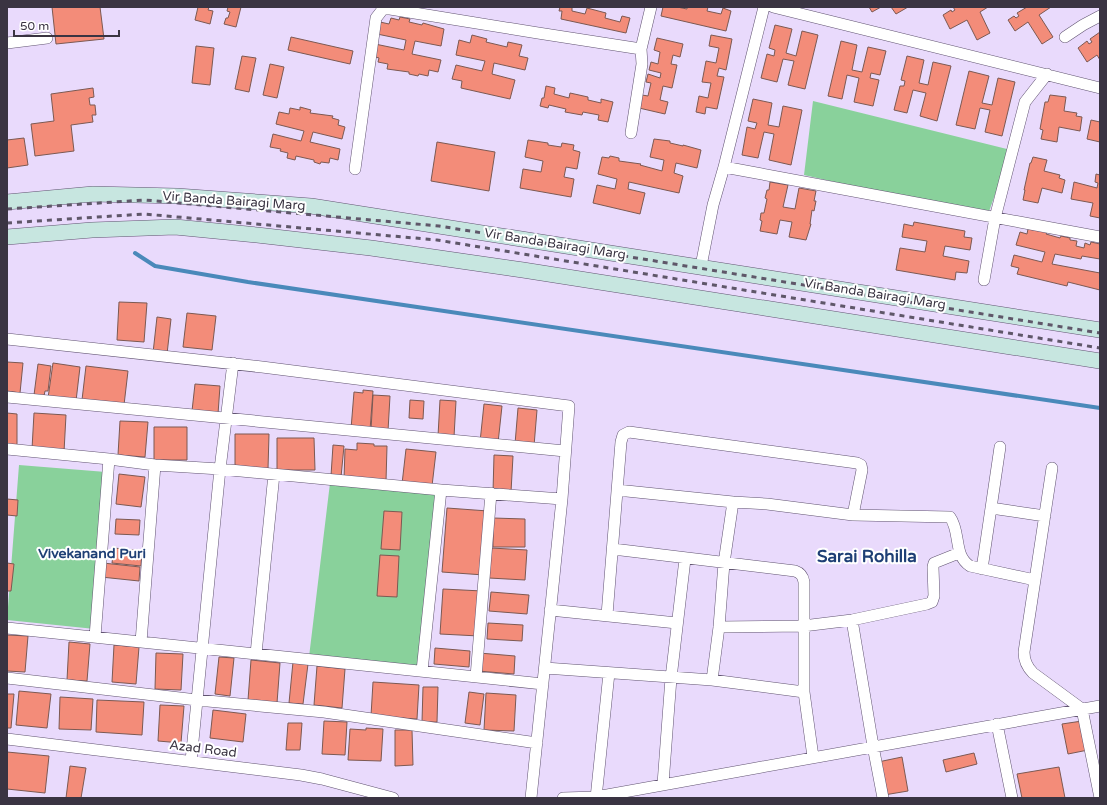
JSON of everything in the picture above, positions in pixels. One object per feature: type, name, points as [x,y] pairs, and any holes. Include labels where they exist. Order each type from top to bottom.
[{"type":"main road","name":"Vir Banda Bairagi Marg","points":[[7,202],[92,194],[108,194],[177,196],[311,206],[701,266],[1100,330]]},
{"type":"main road","points":[[7,237],[92,230],[175,227],[257,235],[523,270],[1100,361]]},
{"type":"street","points":[[631,133],[642,64],[641,49],[651,7]]},
{"type":"street","points":[[701,266],[713,205],[764,7]]},
{"type":"street","points":[[773,7],[1100,88]]},
{"type":"street","points":[[355,169],[376,18],[383,9],[641,49]]},
{"type":"street","points":[[1065,37],[1100,16]]},
{"type":"street","points":[[7,43],[47,38]]},
{"type":"street","points":[[984,280],[995,218],[1025,102],[1047,74]]},
{"type":"street","points":[[724,167],[1100,237]]},
{"type":"street","points":[[7,339],[232,363],[569,406],[562,499],[531,798]]},
{"type":"street","points":[[191,761],[232,363]]},
{"type":"street","points":[[7,397],[565,451]]},
{"type":"street","points":[[607,615],[621,442],[623,434],[638,432],[857,463],[861,465],[862,470],[853,515]]},
{"type":"street","points":[[982,569],[1000,447]]},
{"type":"street","points":[[7,449],[155,465],[220,469],[441,490],[562,499]]},
{"type":"street","points":[[95,637],[109,459]]},
{"type":"street","points":[[141,642],[155,465]]},
{"type":"street","points":[[1052,468],[1024,659],[1027,667],[1032,673],[1082,709],[1099,793]]},
{"type":"street","points":[[256,654],[274,474]]},
{"type":"street","points":[[422,671],[441,490]]},
{"type":"street","points":[[617,490],[767,504],[853,515],[950,517],[954,523],[959,553],[965,563],[982,569],[1035,580]]},
{"type":"street","points":[[476,677],[491,493]]},
{"type":"street","points":[[712,680],[719,627],[724,563],[733,502]]},
{"type":"street","points":[[991,508],[1045,516]]},
{"type":"street","points":[[613,549],[795,571],[800,573],[803,577],[804,692],[813,757]]},
{"type":"street","points":[[719,627],[803,626],[852,620],[932,602],[934,596],[934,563],[938,560],[959,553]]},
{"type":"street","points":[[663,784],[670,678],[685,558]]},
{"type":"street","points":[[550,610],[677,623]]},
{"type":"street","points":[[852,620],[883,798]]},
{"type":"street","points":[[7,628],[543,684]]},
{"type":"street","points":[[545,668],[712,680],[804,692]]},
{"type":"street","points":[[596,797],[609,673]]},
{"type":"street","points":[[7,678],[198,700],[324,712],[537,743]]},
{"type":"street","points":[[563,798],[596,797],[1100,706]]},
{"type":"street","points":[[996,724],[1012,798]]},
{"type":"street","name":"Azad Road","points":[[7,739],[300,775],[329,781],[392,798]]},
{"type":"green space","points":[[813,101],[1011,150],[987,217],[804,175]]},
{"type":"green space","points":[[19,465],[106,472],[95,629],[7,620]]},
{"type":"green space","points":[[330,483],[436,491],[418,667],[309,657]]},
{"type":"building","points":[[52,7],[100,7],[104,39],[56,44]]},
{"type":"building","points":[[198,7],[209,7],[208,10],[213,11],[210,24],[195,20]]},
{"type":"building","points":[[228,7],[241,7],[236,27],[224,24],[230,12],[227,11]]},
{"type":"building","points":[[560,7],[572,7],[572,11],[585,14],[587,8],[606,13],[605,18],[620,22],[622,16],[630,18],[626,33],[561,19],[562,11],[559,11]]},
{"type":"building","points":[[663,7],[687,9],[687,7],[708,7],[707,11],[721,14],[723,8],[731,11],[726,31],[661,16]]},
{"type":"building","points":[[869,7],[881,7],[872,12]]},
{"type":"building","points":[[891,7],[908,7],[896,14]]},
{"type":"building","points":[[953,7],[988,7],[980,12],[990,33],[977,40],[967,20],[950,29],[943,15],[951,10],[952,12],[955,10]]},
{"type":"building","points":[[1027,7],[1051,7],[1039,15],[1053,37],[1042,44],[1028,22],[1015,31],[1008,20],[1014,16],[1016,18],[1019,16],[1017,13]]},
{"type":"building","points":[[400,17],[410,19],[409,22],[422,25],[423,23],[444,29],[441,46],[415,41],[412,54],[441,60],[438,72],[429,70],[428,76],[419,74],[418,76],[409,74],[409,72],[387,69],[388,64],[378,62],[379,58],[372,56],[375,44],[404,50],[406,40],[377,34],[380,22],[389,24],[391,18],[399,20]]},
{"type":"building","points":[[775,25],[792,29],[786,53],[796,56],[802,31],[818,35],[805,89],[788,85],[794,61],[783,59],[777,82],[761,78],[767,54],[774,56],[775,50],[769,48]]},
{"type":"building","points":[[1100,32],[1100,60],[1097,55],[1087,62],[1078,48],[1087,41],[1089,44],[1092,42],[1090,39]]},
{"type":"building","points":[[472,35],[487,39],[486,42],[507,47],[508,42],[522,45],[519,56],[528,58],[525,70],[494,63],[492,74],[515,80],[510,99],[461,88],[462,81],[452,79],[456,65],[482,71],[485,61],[456,55],[459,40],[470,43]]},
{"type":"building","points":[[711,35],[732,39],[726,70],[719,68],[717,76],[724,77],[717,109],[706,107],[705,114],[696,112],[699,96],[708,98],[711,83],[702,82],[706,61],[716,63],[719,48],[709,46]]},
{"type":"building","points":[[291,37],[353,51],[350,64],[288,50]]},
{"type":"building","points":[[657,38],[683,44],[680,57],[673,55],[671,64],[677,65],[672,88],[663,86],[660,100],[668,102],[665,114],[639,108],[642,95],[648,96],[651,83],[646,82],[648,74],[660,78],[661,73],[649,70],[651,62],[658,64],[660,52],[654,50]]},
{"type":"building","points":[[841,41],[857,45],[852,70],[862,72],[868,47],[886,51],[880,75],[871,73],[870,78],[879,80],[873,106],[854,102],[859,78],[847,75],[842,99],[828,96]]},
{"type":"building","points":[[196,46],[214,48],[210,85],[192,83]]},
{"type":"building","points":[[242,56],[256,58],[249,92],[235,89]]},
{"type":"building","points":[[907,56],[924,60],[919,83],[928,85],[933,62],[951,66],[937,121],[920,116],[926,93],[913,90],[907,113],[894,110],[900,86],[904,86],[905,81],[901,80]]},
{"type":"building","points":[[270,64],[284,67],[277,98],[263,95]]},
{"type":"building","points":[[969,71],[989,76],[982,103],[992,105],[998,78],[1015,82],[1002,136],[985,132],[990,110],[980,108],[975,129],[956,125]]},
{"type":"building","points":[[546,86],[555,88],[554,94],[569,98],[570,93],[588,97],[588,100],[601,103],[601,99],[613,102],[608,122],[598,120],[599,115],[583,112],[582,115],[565,112],[566,109],[549,105],[548,108],[540,106],[542,98],[544,98]]},
{"type":"building","points":[[93,88],[94,97],[89,98],[90,105],[95,105],[96,115],[92,115],[93,122],[71,125],[74,151],[35,156],[31,124],[54,121],[51,94]]},
{"type":"building","points":[[1050,95],[1066,97],[1064,111],[1077,113],[1076,116],[1082,117],[1080,131],[1059,127],[1057,142],[1041,139],[1043,130],[1040,129],[1045,102],[1048,102]]},
{"type":"building","points":[[753,99],[772,103],[768,125],[779,127],[783,106],[802,110],[791,165],[769,160],[774,134],[764,132],[758,158],[742,155],[747,127],[755,129],[757,123],[748,121]]},
{"type":"building","points":[[300,107],[311,110],[310,113],[333,116],[332,118],[339,120],[338,125],[345,127],[342,139],[313,132],[310,142],[340,149],[338,160],[330,158],[329,163],[321,162],[320,164],[314,162],[314,160],[296,156],[295,160],[287,158],[288,153],[280,151],[281,149],[270,147],[273,134],[301,141],[304,131],[276,124],[279,112],[289,114],[290,108],[300,110]]},
{"type":"building","points":[[1091,120],[1100,122],[1100,142],[1087,139]]},
{"type":"building","points":[[24,138],[28,165],[7,168],[7,140]]},
{"type":"building","points":[[654,139],[670,141],[670,143],[701,150],[697,168],[676,163],[674,173],[683,176],[679,193],[629,182],[628,189],[645,193],[640,214],[593,203],[597,185],[615,189],[617,179],[598,174],[602,157],[609,158],[610,156],[619,158],[619,161],[641,164],[640,165],[662,171],[664,160],[650,157]]},
{"type":"building","points":[[528,140],[548,143],[548,145],[561,147],[562,143],[574,145],[573,150],[580,152],[577,169],[566,167],[564,177],[574,179],[571,197],[520,188],[523,169],[541,172],[543,161],[525,157]]},
{"type":"building","points":[[437,142],[495,152],[489,191],[431,181]]},
{"type":"building","points":[[1033,157],[1047,160],[1044,171],[1060,175],[1059,178],[1065,180],[1062,193],[1042,188],[1038,203],[1023,200],[1030,163]]},
{"type":"building","points":[[1096,174],[1100,175],[1100,218],[1090,216],[1093,203],[1071,199],[1074,182],[1097,188],[1098,183],[1095,182]]},
{"type":"building","points":[[770,182],[788,185],[783,207],[795,209],[799,188],[816,191],[814,211],[812,210],[811,224],[806,240],[789,237],[792,222],[780,220],[777,234],[760,231],[762,221],[760,220],[761,213],[764,213],[767,199],[765,198],[767,190],[769,190]]},
{"type":"building","points":[[914,222],[965,231],[964,237],[972,238],[970,250],[945,246],[943,256],[969,261],[967,273],[956,272],[955,280],[896,270],[900,248],[925,252],[927,241],[902,237],[904,224],[913,226]]},
{"type":"building","points":[[1028,229],[1047,232],[1046,234],[1060,238],[1061,236],[1070,238],[1070,240],[1077,241],[1076,246],[1084,248],[1085,243],[1090,245],[1091,242],[1100,244],[1100,259],[1082,256],[1081,259],[1055,254],[1052,264],[1100,273],[1100,290],[1068,282],[1067,286],[1017,274],[1019,268],[1011,266],[1014,255],[1042,262],[1045,252],[1016,245],[1020,232],[1027,234]]},
{"type":"building","points":[[119,302],[147,303],[144,342],[117,340]]},
{"type":"building","points":[[187,313],[216,316],[212,350],[183,347]]},
{"type":"building","points":[[157,317],[171,319],[167,354],[153,353]]},
{"type":"building","points":[[7,362],[23,363],[20,393],[7,391]]},
{"type":"building","points":[[53,363],[80,367],[76,401],[48,398]]},
{"type":"building","points":[[38,364],[51,366],[48,391],[45,391],[44,396],[34,395]]},
{"type":"building","points":[[86,366],[128,371],[124,405],[82,400]]},
{"type":"building","points":[[195,384],[220,386],[218,414],[192,411]]},
{"type":"building","points":[[363,390],[373,391],[370,430],[351,429],[354,392],[363,393]]},
{"type":"building","points":[[373,395],[390,396],[388,431],[371,430]]},
{"type":"building","points":[[410,400],[424,401],[423,419],[409,418]]},
{"type":"building","points":[[440,400],[456,401],[454,437],[438,436]]},
{"type":"building","points":[[484,404],[502,406],[498,443],[480,442]]},
{"type":"building","points":[[518,408],[537,410],[534,446],[515,444]]},
{"type":"building","points":[[7,413],[17,414],[17,446],[7,445]]},
{"type":"building","points":[[34,413],[66,415],[64,452],[32,449]]},
{"type":"building","points":[[120,421],[148,422],[145,457],[118,455]]},
{"type":"building","points":[[154,427],[187,427],[187,460],[154,460]]},
{"type":"building","points":[[235,434],[269,434],[268,469],[235,468]]},
{"type":"building","points":[[277,438],[314,438],[315,470],[277,470]]},
{"type":"building","points":[[357,443],[374,444],[374,446],[387,446],[386,481],[344,480],[345,449],[357,450]]},
{"type":"building","points":[[333,445],[344,446],[341,477],[331,476]]},
{"type":"building","points":[[406,449],[436,452],[432,486],[402,484]]},
{"type":"building","points":[[494,455],[513,456],[511,492],[493,492]]},
{"type":"building","points":[[119,474],[145,477],[141,507],[116,504]]},
{"type":"building","points":[[7,499],[18,500],[17,516],[7,515]]},
{"type":"building","points":[[447,508],[488,511],[484,575],[442,572]]},
{"type":"building","points":[[384,511],[402,512],[400,550],[381,549]]},
{"type":"building","points":[[493,518],[525,519],[525,547],[493,547]]},
{"type":"building","points":[[116,519],[140,520],[139,535],[115,534]]},
{"type":"building","points":[[114,548],[142,551],[141,566],[112,563]]},
{"type":"building","points":[[491,548],[527,550],[525,580],[489,578]]},
{"type":"building","points":[[380,555],[399,556],[397,597],[377,596]]},
{"type":"building","points":[[7,563],[14,564],[11,591],[7,591]]},
{"type":"building","points":[[103,563],[140,567],[139,581],[101,577]]},
{"type":"building","points":[[443,589],[482,591],[479,636],[440,634]]},
{"type":"building","points":[[491,592],[529,595],[527,614],[489,611]]},
{"type":"building","points":[[488,623],[523,625],[522,641],[487,639]]},
{"type":"building","points":[[7,635],[28,636],[25,672],[7,671]]},
{"type":"building","points":[[69,642],[90,644],[87,681],[67,680]]},
{"type":"building","points":[[114,645],[139,647],[136,684],[112,682]]},
{"type":"building","points":[[435,648],[470,651],[469,667],[434,664]]},
{"type":"building","points":[[156,653],[183,654],[181,690],[155,689]]},
{"type":"building","points":[[479,653],[515,656],[514,674],[478,671]]},
{"type":"building","points":[[219,657],[234,658],[230,696],[215,694]]},
{"type":"building","points":[[251,660],[280,663],[277,703],[248,700]]},
{"type":"building","points":[[293,662],[308,664],[303,704],[289,703]]},
{"type":"building","points":[[317,666],[345,669],[342,708],[314,705]]},
{"type":"building","points":[[373,682],[419,685],[417,719],[371,716]]},
{"type":"building","points":[[423,687],[438,687],[437,722],[422,722]]},
{"type":"building","points":[[19,691],[51,694],[47,728],[16,725]]},
{"type":"building","points":[[469,692],[484,694],[480,725],[465,723]]},
{"type":"building","points":[[486,693],[516,695],[514,731],[484,730]]},
{"type":"building","points":[[7,694],[14,694],[11,728],[7,728]]},
{"type":"building","points":[[60,697],[93,699],[91,730],[59,729]]},
{"type":"building","points":[[97,700],[144,702],[142,735],[96,732]]},
{"type":"building","points":[[160,705],[184,706],[181,743],[158,741]]},
{"type":"building","points":[[213,710],[246,714],[243,742],[210,738]]},
{"type":"building","points":[[324,721],[347,722],[345,755],[322,754]]},
{"type":"building","points":[[1082,721],[1088,750],[1068,754],[1062,724]]},
{"type":"building","points":[[288,723],[302,723],[300,750],[286,750]]},
{"type":"building","points":[[366,728],[383,729],[381,761],[348,760],[350,729],[366,730]]},
{"type":"building","points":[[395,730],[412,730],[413,765],[395,766]]},
{"type":"building","points":[[7,752],[49,756],[45,793],[7,789]]},
{"type":"building","points":[[974,753],[977,764],[946,772],[943,760]]},
{"type":"building","points":[[902,757],[908,791],[884,795],[878,762]]},
{"type":"building","points":[[70,766],[86,768],[81,798],[66,798]]},
{"type":"building","points":[[1059,767],[1065,798],[1022,798],[1017,774]]},
{"type":"waterway","points":[[135,253],[155,266],[248,282],[1100,408]]},
{"type":"railway","points":[[7,209],[145,200],[439,226],[1100,333]]},
{"type":"railway","points":[[7,223],[144,214],[437,240],[1100,348]]},
{"type":"district","name":"Vivekanand Puri","points":[[92,553]]},
{"type":"district","name":"Sarai Rohilla","points":[[867,556]]}]
